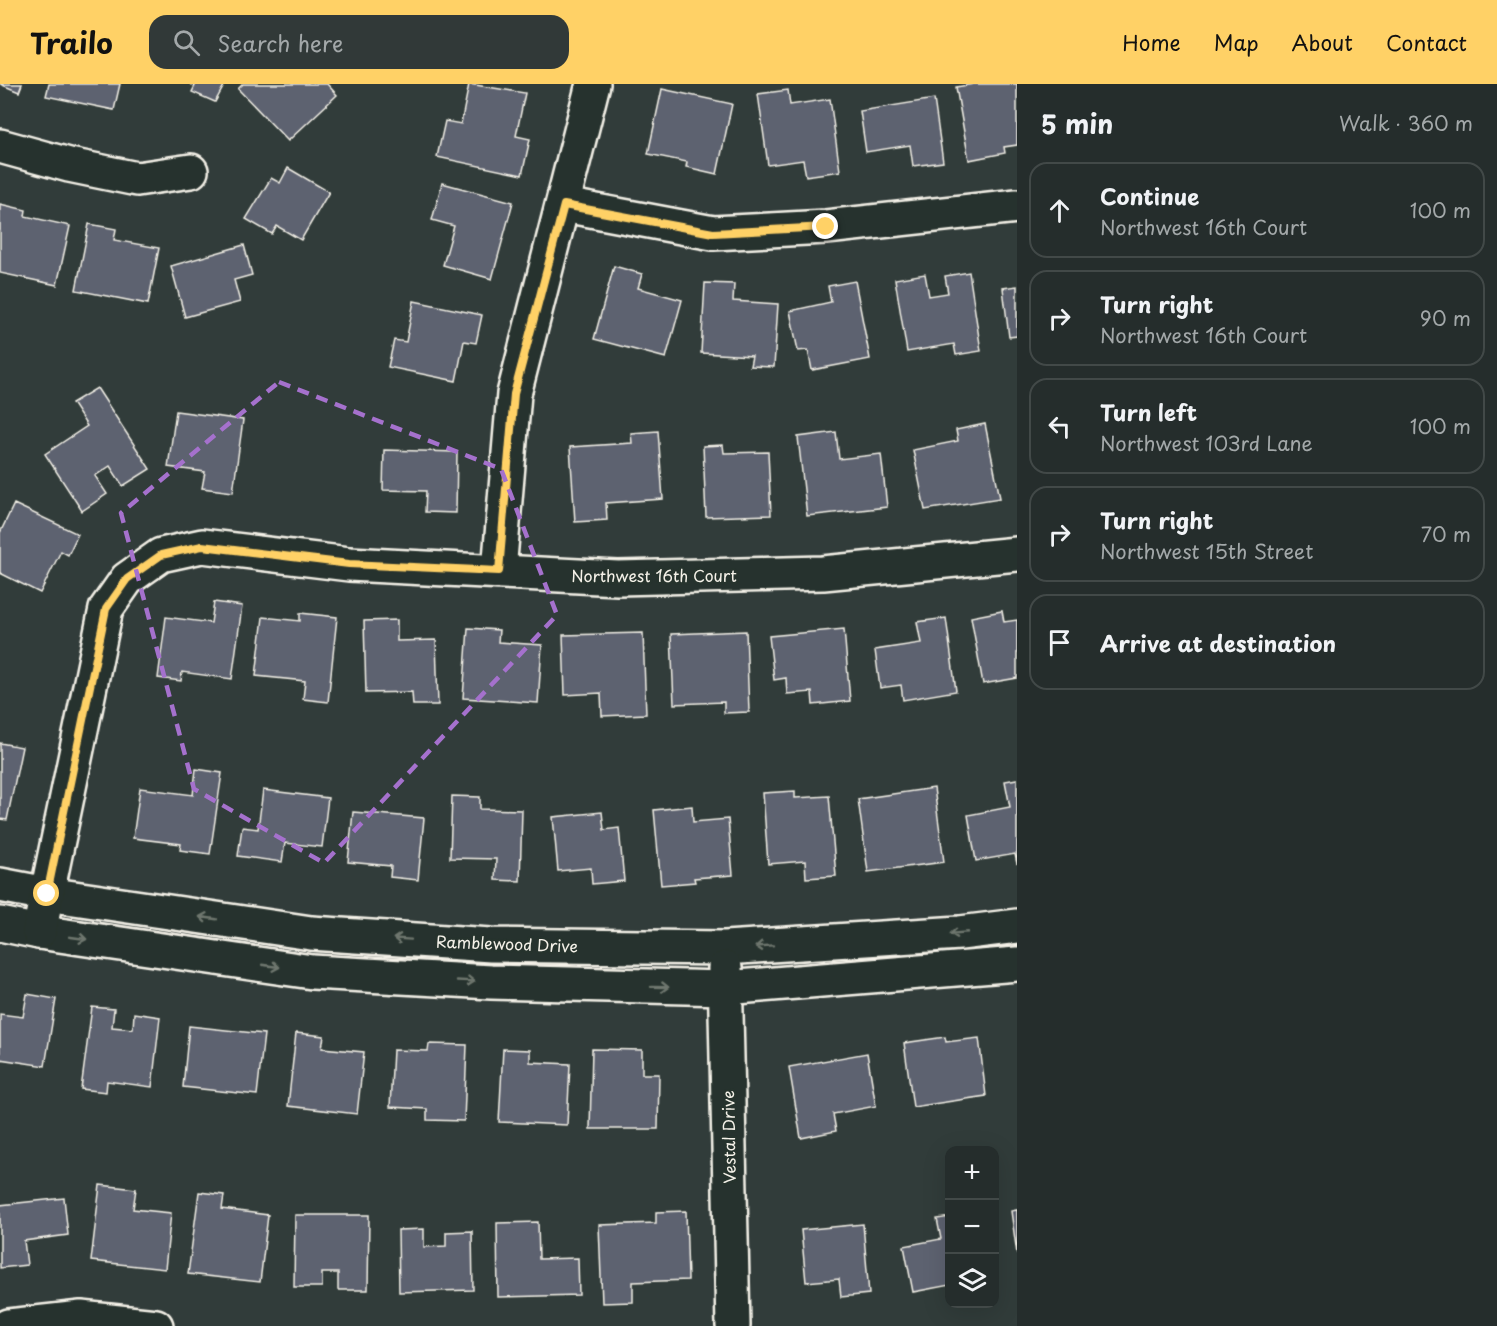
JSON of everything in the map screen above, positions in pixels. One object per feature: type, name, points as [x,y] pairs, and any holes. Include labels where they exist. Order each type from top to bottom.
[{"type":"street","points":[[499,571],[514,394],[593,84]]},
{"type":"street","points":[[0,146],[69,165],[136,179],[191,171]]},
{"type":"street","points":[[564,205],[713,233],[826,227],[1017,206]]},
{"type":"street","name":"Northwest 16th Court","points":[[39,932],[106,609],[127,579],[161,555],[202,546],[349,564],[618,578],[823,573],[1017,554]]},
{"type":"street","name":"Ramblewood Drive","points":[[0,885],[311,933],[491,945],[725,948],[960,933],[1017,926]]},
{"type":"street","points":[[0,924],[39,932],[312,972],[491,982],[725,988],[1017,964]]},
{"type":"street","name":"Vestal Drive","points":[[725,948],[733,1326]]},
{"type":"street","points":[[9,1326],[81,1318],[156,1326]]},
{"type":"highlighted area","points":[[279,382],[501,469],[557,615],[324,863],[194,789],[121,513]]},
{"type":"building","points":[[0,84],[22,84],[19,92]]},
{"type":"building","points":[[49,84],[120,84],[114,110],[46,96]]},
{"type":"building","points":[[190,84],[225,84],[215,102],[192,92],[195,86]]},
{"type":"building","points":[[243,84],[327,84],[337,95],[288,141],[238,89]]},
{"type":"building","points":[[469,84],[525,93],[516,136],[530,139],[522,175],[437,157],[445,121],[461,124]]},
{"type":"building","points":[[974,84],[1017,84],[1017,145],[1004,147],[1005,153],[969,160],[956,87]]},
{"type":"building","points":[[662,89],[732,104],[717,174],[686,167],[687,162],[648,154]]},
{"type":"building","points":[[788,90],[790,105],[830,99],[840,171],[806,176],[803,160],[768,165],[758,94]]},
{"type":"building","points":[[934,99],[943,162],[913,166],[910,145],[866,152],[860,111]]},
{"type":"building","points":[[288,168],[329,192],[301,240],[277,226],[272,234],[246,219],[271,178],[280,183]]},
{"type":"building","points":[[442,183],[513,202],[492,279],[443,265],[454,226],[432,220]]},
{"type":"building","points":[[0,204],[26,210],[25,216],[70,226],[57,285],[0,273]]},
{"type":"building","points":[[89,224],[116,229],[114,240],[159,248],[148,304],[76,290]]},
{"type":"building","points":[[244,245],[252,275],[234,280],[240,302],[185,317],[171,266]]},
{"type":"building","points":[[614,266],[642,274],[638,288],[682,300],[666,358],[594,339]]},
{"type":"building","points":[[969,272],[981,351],[956,355],[954,344],[907,352],[895,279],[925,274],[929,296],[948,293],[945,276]]},
{"type":"building","points":[[855,281],[870,359],[812,370],[808,350],[798,351],[790,311],[831,302],[828,286]]},
{"type":"building","points":[[705,283],[734,284],[733,301],[778,304],[774,367],[750,366],[752,356],[701,353]]},
{"type":"building","points":[[1017,286],[1017,336],[1009,337],[1003,288]]},
{"type":"building","points":[[414,301],[482,315],[476,343],[464,341],[456,381],[388,367],[394,340],[406,342]]},
{"type":"building","points":[[97,388],[150,469],[123,486],[110,466],[95,476],[107,494],[82,511],[45,454],[87,426],[72,403]]},
{"type":"building","points":[[176,411],[243,420],[233,492],[202,488],[205,472],[168,467]]},
{"type":"building","points":[[985,424],[1000,498],[925,510],[913,450],[958,441],[956,430]]},
{"type":"building","points":[[658,431],[663,499],[606,503],[607,520],[575,522],[570,447],[632,443],[631,433]]},
{"type":"building","points":[[836,432],[839,459],[881,454],[887,507],[807,516],[798,437]]},
{"type":"building","points":[[723,445],[724,453],[768,452],[771,515],[706,517],[703,446]]},
{"type":"building","points":[[384,450],[457,452],[456,513],[425,512],[426,491],[383,490]]},
{"type":"building","points":[[14,504],[78,534],[68,555],[61,551],[40,593],[0,573],[0,533]]},
{"type":"building","points":[[214,602],[242,606],[232,679],[182,672],[181,681],[158,678],[166,617],[211,623]]},
{"type":"building","points":[[1002,611],[1004,622],[1017,620],[1017,678],[983,684],[971,617]]},
{"type":"building","points":[[300,613],[337,617],[328,702],[303,699],[305,681],[256,676],[263,617],[300,621]]},
{"type":"building","points":[[946,618],[956,691],[903,700],[901,685],[880,688],[875,650],[921,643],[917,622]]},
{"type":"building","points":[[397,620],[397,641],[436,640],[438,705],[413,705],[412,692],[366,693],[364,621]]},
{"type":"building","points":[[468,628],[499,630],[498,642],[542,645],[538,703],[463,698]]},
{"type":"building","points":[[844,629],[850,701],[813,705],[812,692],[787,694],[786,678],[774,680],[769,636]]},
{"type":"building","points":[[746,631],[749,712],[724,713],[724,702],[674,704],[671,634]]},
{"type":"building","points":[[643,633],[646,714],[602,716],[601,693],[565,695],[563,635]]},
{"type":"building","points":[[0,743],[22,747],[7,820],[0,819]]},
{"type":"building","points":[[196,769],[222,773],[210,854],[180,850],[181,844],[133,838],[140,788],[193,795]]},
{"type":"building","points":[[1017,779],[1017,864],[1015,854],[976,861],[968,815],[1010,807],[1005,781]]},
{"type":"building","points":[[934,788],[944,862],[868,872],[858,799]]},
{"type":"building","points":[[263,790],[328,798],[322,847],[285,843],[282,862],[238,856],[242,827],[258,829]]},
{"type":"building","points":[[795,791],[795,798],[829,796],[836,876],[806,878],[805,861],[768,864],[763,793]]},
{"type":"building","points":[[452,796],[480,797],[480,809],[522,810],[520,881],[495,880],[496,859],[450,858]]},
{"type":"building","points":[[692,806],[693,822],[728,819],[733,875],[694,878],[695,882],[661,885],[654,810]]},
{"type":"building","points":[[353,812],[424,818],[418,880],[390,877],[391,866],[348,862]]},
{"type":"building","points":[[602,812],[604,830],[619,828],[624,881],[592,884],[591,868],[558,871],[553,817]]},
{"type":"building","points":[[27,994],[56,999],[45,1066],[0,1059],[0,1014],[23,1017]]},
{"type":"building","points":[[92,1007],[114,1009],[112,1027],[133,1029],[134,1013],[160,1017],[152,1087],[107,1081],[106,1092],[81,1089]]},
{"type":"building","points":[[189,1026],[264,1034],[257,1095],[183,1087]]},
{"type":"building","points":[[296,1033],[324,1036],[322,1048],[364,1052],[357,1114],[288,1106]]},
{"type":"building","points":[[945,1037],[946,1042],[979,1038],[986,1096],[913,1107],[904,1043]]},
{"type":"building","points":[[429,1044],[467,1045],[464,1121],[427,1120],[427,1109],[390,1107],[393,1050],[428,1051]]},
{"type":"building","points":[[503,1049],[530,1050],[530,1062],[570,1064],[567,1125],[499,1122]]},
{"type":"building","points":[[592,1049],[642,1050],[642,1074],[659,1074],[658,1129],[590,1129]]},
{"type":"building","points":[[867,1053],[876,1106],[833,1114],[836,1131],[801,1138],[789,1067]]},
{"type":"building","points":[[100,1185],[136,1189],[133,1209],[171,1213],[165,1269],[91,1261]]},
{"type":"building","points":[[199,1192],[224,1195],[222,1209],[268,1215],[260,1282],[188,1274]]},
{"type":"building","points":[[64,1198],[68,1235],[24,1241],[27,1265],[0,1268],[0,1205]]},
{"type":"building","points":[[1017,1210],[1017,1254],[1011,1211]]},
{"type":"building","points":[[686,1211],[688,1280],[633,1282],[633,1302],[602,1303],[599,1225],[656,1223],[656,1212]]},
{"type":"building","points":[[295,1215],[369,1215],[368,1290],[338,1290],[338,1273],[322,1273],[322,1287],[294,1287]]},
{"type":"building","points":[[945,1218],[945,1286],[913,1292],[904,1246],[941,1239],[937,1219]]},
{"type":"building","points":[[538,1222],[539,1259],[578,1258],[579,1295],[498,1297],[497,1223]]},
{"type":"building","points":[[863,1224],[869,1294],[841,1297],[839,1279],[806,1282],[801,1230]]},
{"type":"building","points":[[424,1229],[424,1247],[446,1246],[446,1232],[472,1231],[473,1290],[399,1292],[398,1230]]},
{"type":"route","points":[[47,894],[106,609],[127,579],[161,555],[202,546],[349,564],[499,571],[514,394],[564,205],[713,233],[826,227]]}]
